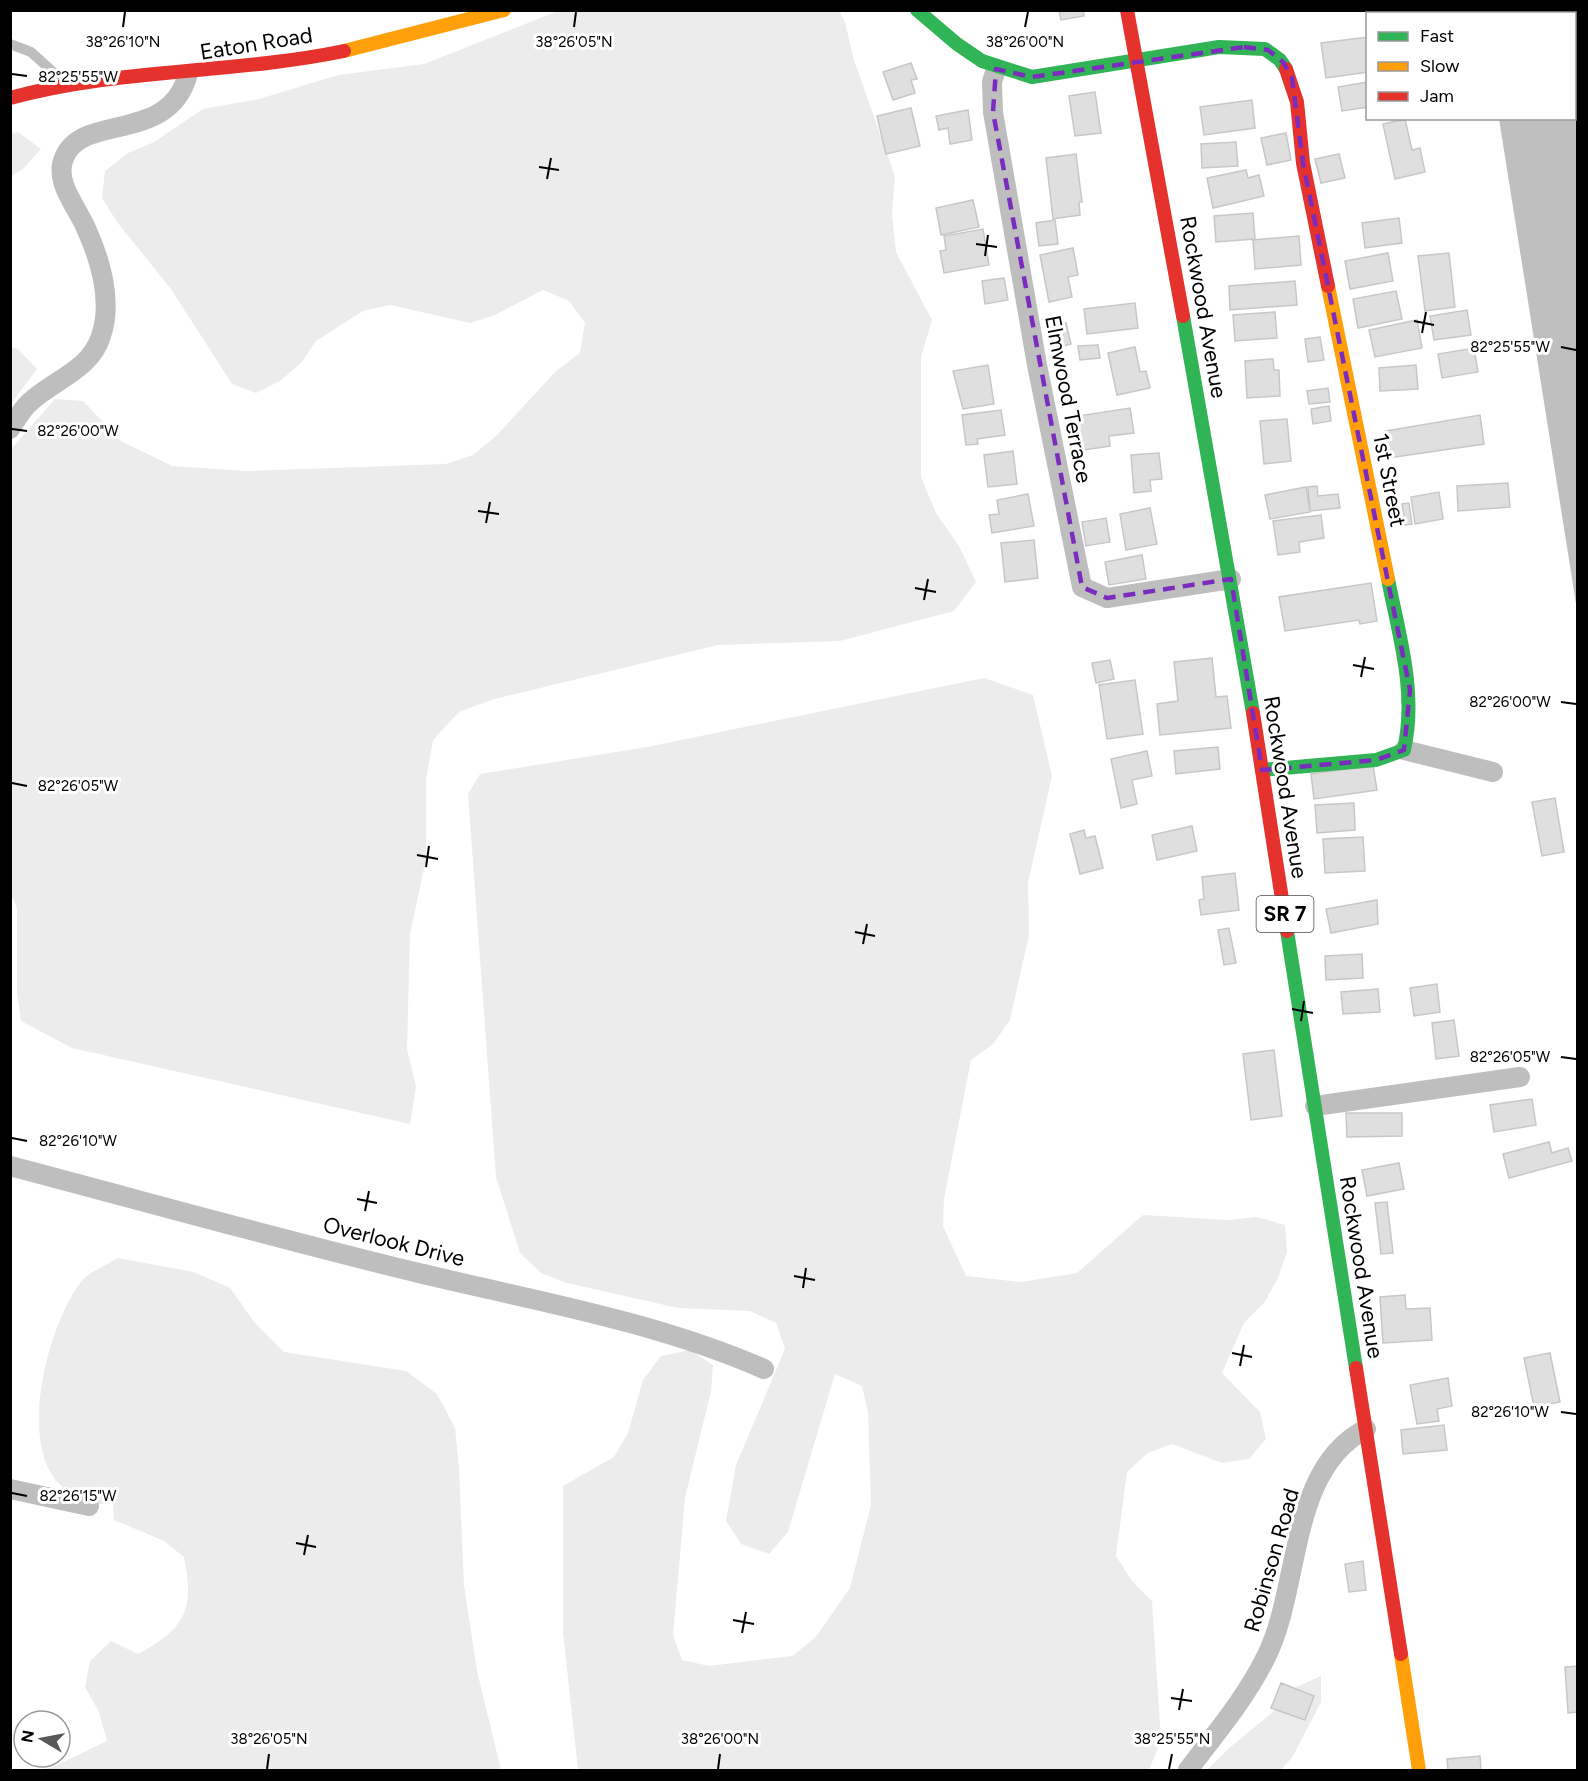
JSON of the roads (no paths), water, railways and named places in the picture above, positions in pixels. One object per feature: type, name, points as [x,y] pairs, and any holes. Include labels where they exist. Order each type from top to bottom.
[{"type":"main road","name":"Eaton Road","points":[[10,98],[68,85],[188,74],[285,61],[418,34],[504,10]]},
{"type":"main road","points":[[917,10],[958,48],[996,69],[1032,77],[1136,61]]},
{"type":"main road","name":"SR 7","points":[[1127,10],[1136,61]]},
{"type":"main road","name":"1st Street","points":[[1136,61],[1219,47],[1244,47],[1268,50],[1283,62],[1292,78],[1303,163],[1410,690],[1409,728],[1404,750]]},
{"type":"main road","name":"Rockwood Avenue","points":[[1136,61],[1231,579],[1419,1770]]},
{"type":"main road","points":[[1262,770],[1376,760],[1404,750]]},
{"type":"street","name":"Elmwood Terrace","points":[[996,69],[992,82],[993,112],[1037,365],[1082,587],[1107,598],[1231,579]]},
{"type":"street","points":[[10,429],[26,405],[80,366],[101,338],[105,320],[102,276],[85,225],[63,181],[63,159],[68,150],[81,141],[140,122],[172,106],[180,96],[188,74]]},
{"type":"street","points":[[1404,750],[1493,772]]},
{"type":"street","points":[[1315,1106],[1520,1077]]},
{"type":"street","name":"Overlook Drive","points":[[10,1166],[348,1255],[610,1317],[724,1352],[764,1369]]},
{"type":"street","name":"Robinson Road","points":[[1188,1770],[1232,1712],[1266,1657],[1282,1617],[1307,1505],[1329,1463],[1341,1446],[1348,1438],[1366,1429]]},
{"type":"street","points":[[10,1489],[89,1506]]},
{"type":"lane","points":[[10,44],[31,52],[68,85]]}]
